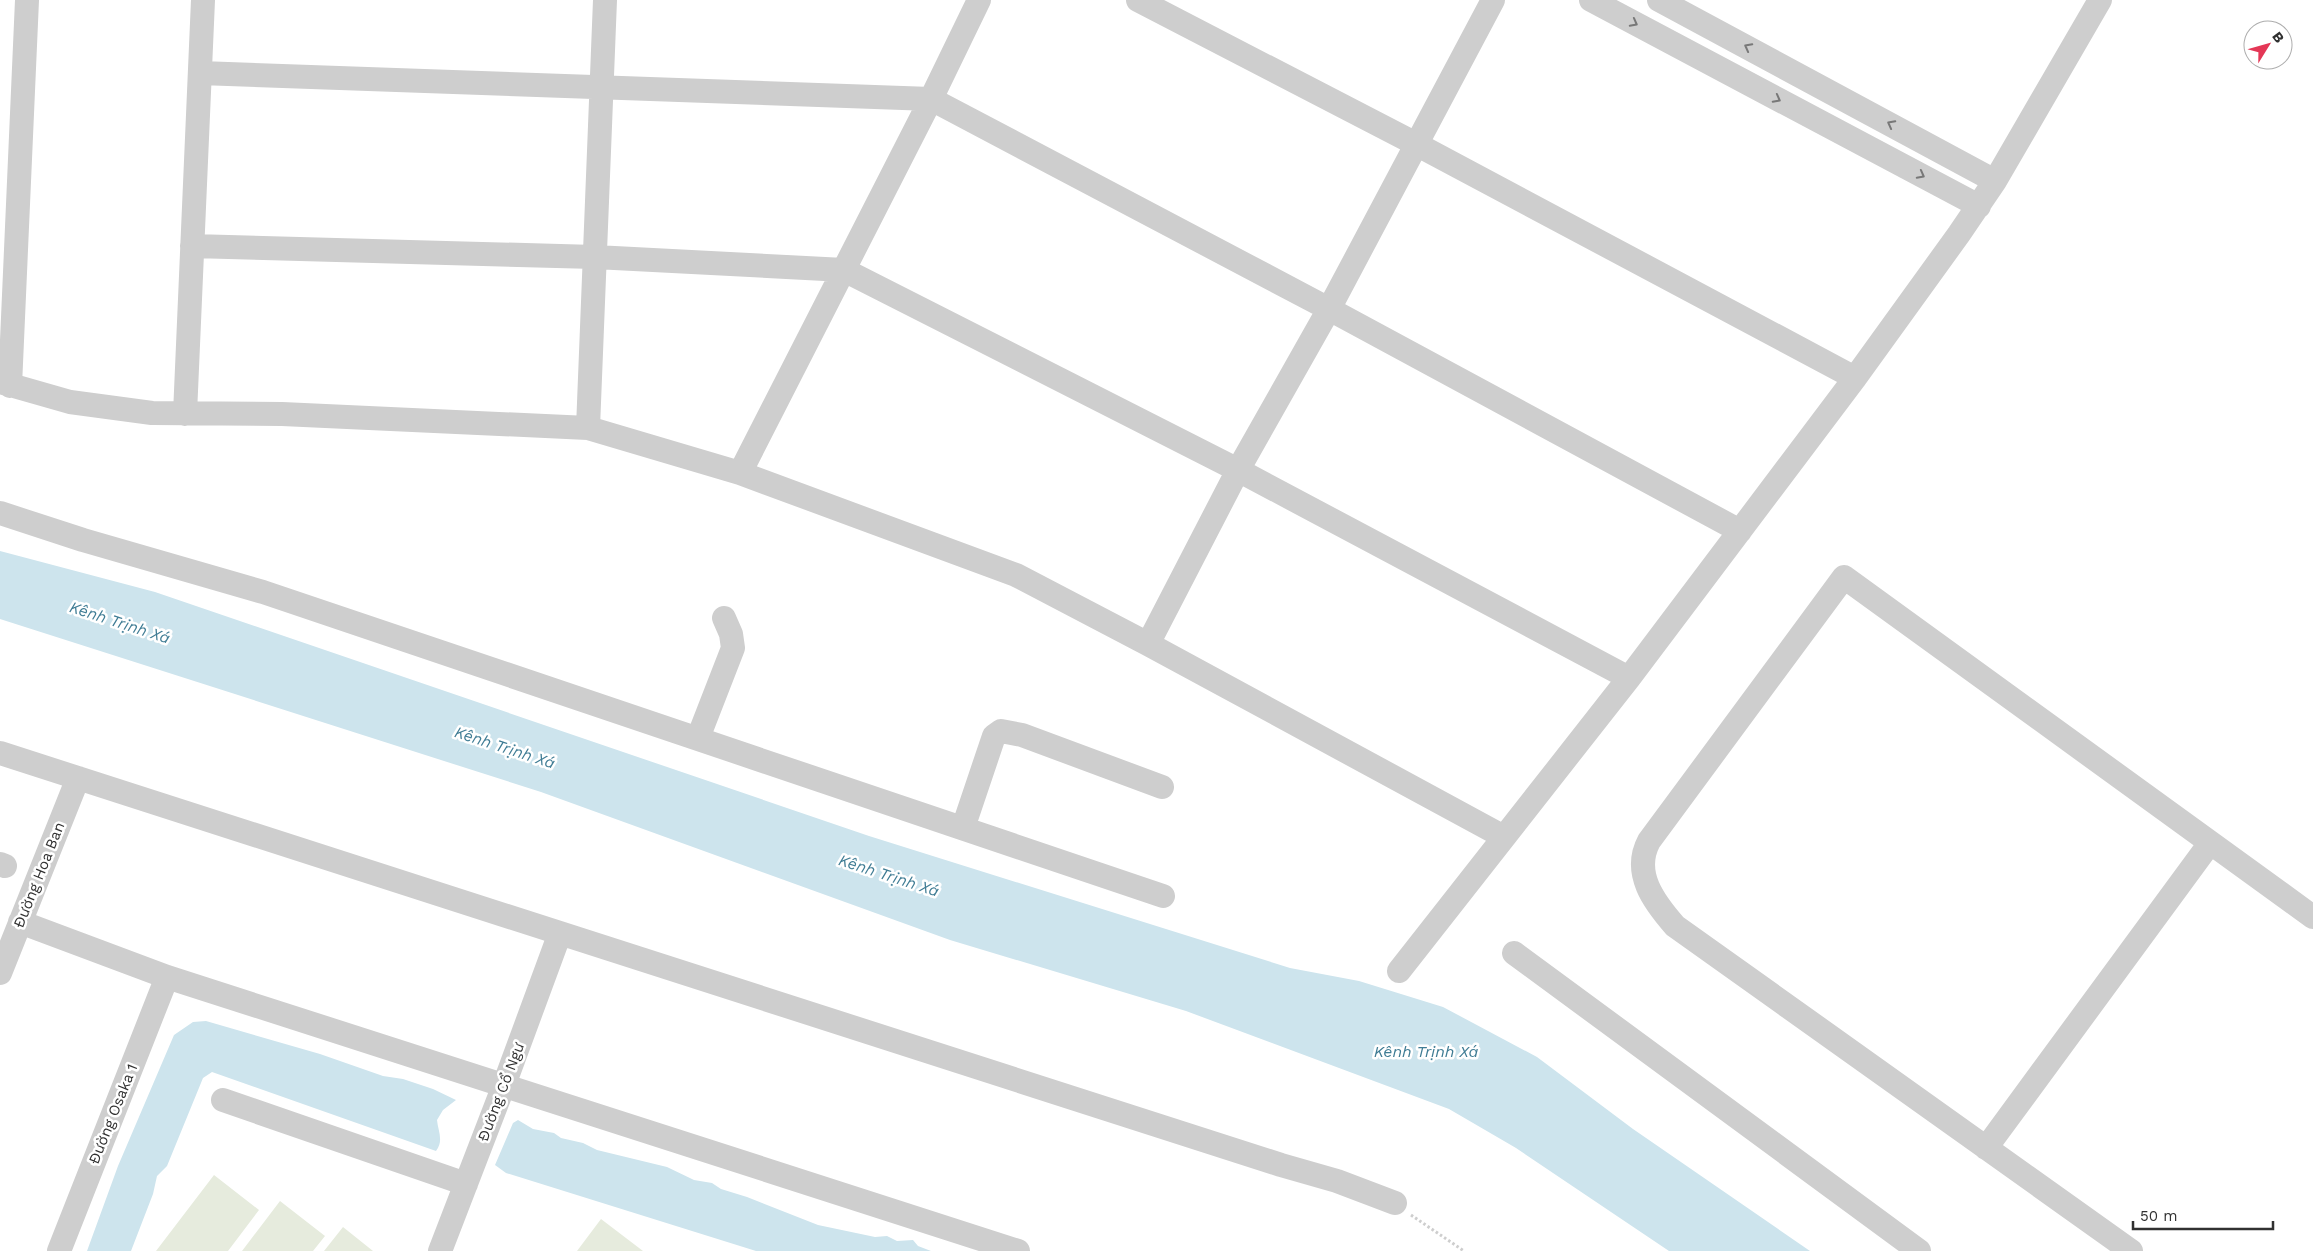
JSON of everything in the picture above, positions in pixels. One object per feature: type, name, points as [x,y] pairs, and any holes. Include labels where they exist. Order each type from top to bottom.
[{"type":"street","points":[[27,0],[5,384],[70,402],[152,414],[282,414],[588,428],[740,473],[1016,575],[1148,644],[1504,837]]},
{"type":"street","points":[[185,414],[203,0]]},
{"type":"street","points":[[588,428],[605,0]]},
{"type":"street","points":[[740,473],[931,100],[979,0]]},
{"type":"street","points":[[1138,0],[1416,144],[1855,378]]},
{"type":"street","points":[[1148,644],[1238,470],[1329,309],[1493,0]]},
{"type":"street","points":[[1591,0],[1979,206]]},
{"type":"street","points":[[1659,0],[1699,9],[1995,180]]},
{"type":"street","points":[[1399,971],[1629,678],[1855,378],[1979,206],[2100,0]]},
{"type":"street","points":[[1679,46],[1699,9]]},
{"type":"street","points":[[200,73],[931,100],[1329,309],[1740,531]]},
{"type":"street","points":[[192,246],[596,257],[844,270],[1238,470],[1629,678]]},
{"type":"street","points":[[0,513],[82,540],[263,592],[1163,896]]},
{"type":"street","points":[[2131,1251],[1675,926],[1654,898],[1644,878],[1643,855],[1649,841],[1844,577],[2313,917]]},
{"type":"street","points":[[698,738],[732,648],[732,634],[724,618]]},
{"type":"street","points":[[962,828],[994,736],[1001,731],[1022,735],[1162,787]]},
{"type":"street","points":[[0,752],[1262,1159],[1337,1181],[1395,1204]]},
{"type":"street","name":"Đường Hoa Ban","points":[[0,973],[78,778]]},
{"type":"street","points":[[1986,1148],[2210,843]]},
{"type":"street","points":[[20,922],[167,977],[1018,1251]]},
{"type":"street","name":"Đường Cổ Ngư","points":[[440,1251],[560,933]]},
{"type":"street","points":[[1514,953],[1919,1251]]},
{"type":"street","name":"Đường Osaka 1","points":[[59,1251],[167,977]]},
{"type":"street","points":[[223,1100],[466,1184]]},
{"type":"path","points":[[1395,1204],[1464,1251]]},
{"type":"shaded area","points":[[214,1175],[259,1210],[228,1251],[156,1251]]},
{"type":"shaded area","points":[[280,1201],[325,1236],[313,1251],[242,1251]]},
{"type":"shaded area","points":[[601,1219],[643,1251],[577,1251]]},
{"type":"shaded area","points":[[343,1227],[373,1251],[324,1251]]},
{"type":"water","name":"Kênh Trịnh Xá","points":[[0,551],[155,592],[869,836],[1290,968],[1359,981],[1443,1007],[1537,1057],[1633,1129],[1810,1251],[1669,1251],[1516,1148],[1449,1109],[1186,1011],[950,940],[541,792],[0,619]]},
{"type":"water","points":[[206,1021],[320,1054],[383,1076],[403,1079],[433,1089],[456,1100],[443,1110],[437,1120],[440,1143],[436,1151],[212,1072],[203,1078],[167,1166],[157,1176],[153,1194],[131,1251],[87,1251],[118,1166],[174,1035],[193,1022]]},
{"type":"water","points":[[518,1120],[533,1129],[554,1133],[561,1138],[583,1143],[597,1150],[667,1167],[694,1180],[712,1183],[721,1189],[747,1197],[818,1225],[875,1237],[887,1236],[897,1241],[913,1240],[918,1246],[931,1251],[756,1251],[506,1173],[495,1165],[513,1123]]}]
